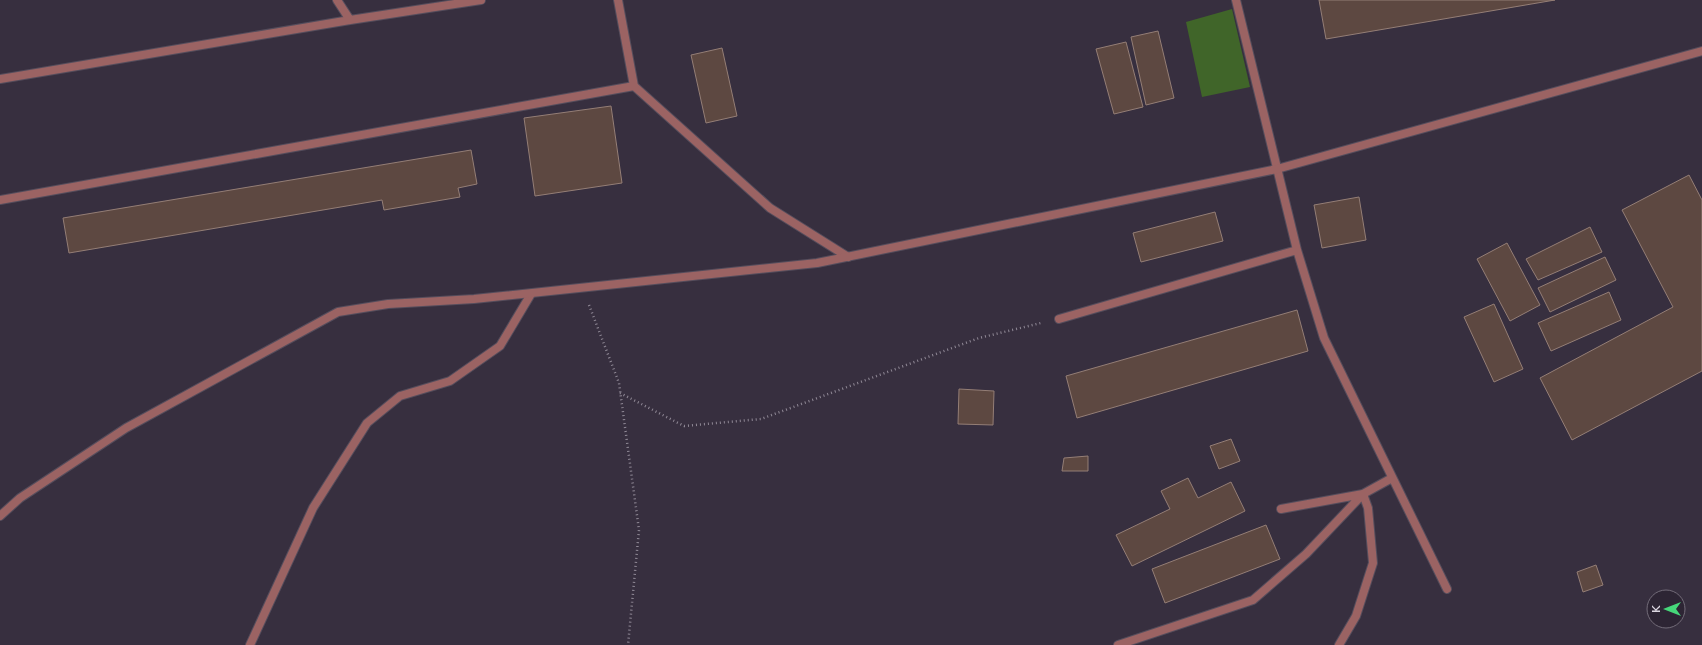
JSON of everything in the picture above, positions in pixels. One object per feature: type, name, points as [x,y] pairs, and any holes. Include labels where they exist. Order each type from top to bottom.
[{"type":"street","points":[[337,0],[350,20]]},
{"type":"street","points":[[0,79],[350,20],[481,0]]},
{"type":"street","points":[[618,0],[634,86],[770,208],[848,257]]},
{"type":"street","points":[[1236,0],[1296,250],[1324,338],[1447,589]]},
{"type":"street","points":[[0,516],[20,498],[126,428],[338,312],[388,304],[531,294],[817,263],[1277,169],[1702,51]]},
{"type":"street","points":[[0,200],[634,86]]},
{"type":"street","points":[[1059,319],[1296,250]]},
{"type":"street","points":[[250,645],[314,508],[367,423],[400,396],[450,381],[500,346],[531,294]]},
{"type":"street","points":[[1118,645],[1253,600],[1306,554],[1363,494],[1392,478]]},
{"type":"street","points":[[1281,509],[1363,494]]},
{"type":"street","points":[[1339,645],[1356,616],[1373,564],[1368,508],[1363,494]]},
{"type":"path","points":[[582,288],[619,383],[639,530],[628,645]]},
{"type":"path","points":[[620,392],[684,426],[761,419],[979,338],[1059,319]]},
{"type":"green space","points":[[1232,9],[1250,87],[1202,97],[1186,22]]},
{"type":"building","points":[[1319,0],[1555,0],[1326,39]]},
{"type":"building","points":[[1158,31],[1174,98],[1146,105],[1131,37]]},
{"type":"building","points":[[1126,42],[1143,107],[1114,114],[1096,49]]},
{"type":"building","points":[[722,48],[737,116],[706,123],[691,55]]},
{"type":"building","points":[[611,106],[622,183],[535,196],[524,118]]},
{"type":"building","points":[[471,150],[477,184],[458,188],[460,197],[384,210],[382,200],[69,253],[63,218]]},
{"type":"building","points":[[1689,175],[1702,200],[1702,371],[1572,440],[1540,378],[1673,307],[1622,210]]},
{"type":"building","points":[[1359,197],[1366,240],[1322,248],[1314,205]]},
{"type":"building","points":[[1215,212],[1223,241],[1141,262],[1133,233]]},
{"type":"building","points":[[1590,227],[1602,252],[1538,280],[1526,259]]},
{"type":"building","points":[[1507,243],[1540,305],[1510,321],[1477,259]]},
{"type":"building","points":[[1605,257],[1616,280],[1550,312],[1538,288]]},
{"type":"building","points":[[1609,292],[1621,320],[1551,351],[1538,323]]},
{"type":"building","points":[[1494,304],[1523,369],[1494,382],[1464,317]]},
{"type":"building","points":[[1297,310],[1308,351],[1077,418],[1066,376]]},
{"type":"building","points":[[959,389],[994,391],[993,425],[958,424]]},
{"type":"building","points":[[1231,439],[1240,461],[1219,469],[1210,446]]},
{"type":"building","points":[[1088,456],[1088,471],[1062,471],[1064,458]]},
{"type":"building","points":[[1188,478],[1198,498],[1231,482],[1245,511],[1132,566],[1116,535],[1170,509],[1161,491]]},
{"type":"building","points":[[1266,525],[1280,559],[1165,603],[1152,569]]},
{"type":"building","points":[[1596,565],[1603,585],[1583,592],[1577,572]]}]
